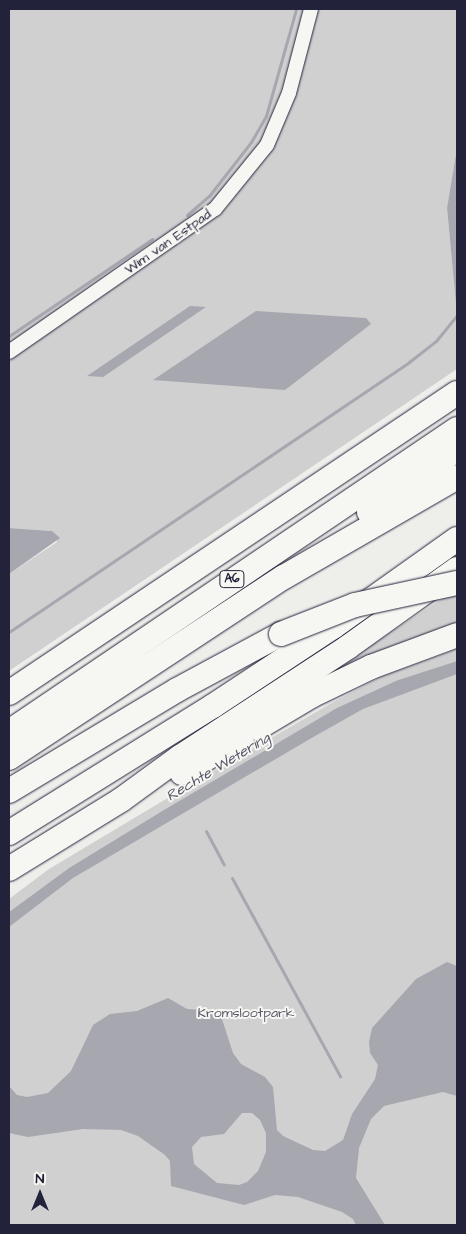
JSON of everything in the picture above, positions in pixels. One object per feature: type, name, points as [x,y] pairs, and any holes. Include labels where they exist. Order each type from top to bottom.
[{"type":"highway","name":"A6","points":[[9,693],[457,393]]},
{"type":"highway","name":"A6","points":[[9,732],[457,429]]},
{"type":"highway","name":"A6","points":[[284,576],[300,560],[457,449]]},
{"type":"highway","name":"A6","points":[[9,758],[284,576],[457,477]]},
{"type":"highway","points":[[9,833],[213,706],[334,627],[457,539]]},
{"type":"highway","points":[[9,869],[121,800],[180,757],[348,646],[457,569]]},
{"type":"highway","points":[[9,791],[177,690],[281,634],[355,606],[398,594],[457,583]]},
{"type":"highway","points":[[121,800],[187,770],[312,696],[371,667],[457,635]]},
{"type":"street","name":"Wim van Estpad","points":[[9,352],[215,209],[267,145],[289,93],[311,9]]},
{"type":"green space","points":[[9,9],[457,9],[457,148],[447,209],[457,314],[457,369],[9,671],[9,574],[57,542],[52,531],[9,528]]},
{"type":"green space","points":[[457,594],[457,626],[303,690],[446,596]]},
{"type":"green space","points":[[457,649],[457,661],[398,680],[276,744],[69,868],[9,912],[9,899],[49,869],[161,802],[335,701],[381,677]]},
{"type":"green space","name":"Kromslootpark","points":[[457,667],[457,1225],[9,1225],[9,919],[138,831],[379,693]]},
{"type":"shaded area","points":[[457,148],[457,315],[447,208]]},
{"type":"shaded area","points":[[190,306],[206,307],[103,377],[87,376]]},
{"type":"shaded area","points":[[256,311],[366,318],[371,324],[285,390],[153,380]]},
{"type":"shaded area","points":[[9,528],[52,531],[60,538],[9,574]]},
{"type":"shaded area","points":[[457,661],[457,674],[363,709],[315,736],[73,878],[9,927],[9,912],[69,868],[164,810],[337,708],[398,680]]},
{"type":"shaded area","points":[[447,962],[457,966],[457,1096],[443,1092],[384,1106],[371,1119],[359,1148],[356,1178],[385,1225],[356,1225],[353,1219],[342,1212],[298,1197],[275,1195],[244,1205],[171,1186],[170,1161],[165,1155],[138,1136],[121,1130],[83,1129],[28,1137],[9,1133],[9,1086],[17,1095],[27,1097],[48,1093],[71,1071],[93,1025],[110,1014],[137,1011],[168,998],[187,1009],[208,1010],[222,1019],[233,1053],[241,1064],[265,1077],[273,1087],[277,1130],[283,1136],[313,1150],[325,1151],[343,1140],[352,1114],[375,1079],[378,1065],[370,1053],[369,1042],[372,1028],[416,979]],"holes":[[[242,1113],[252,1113],[260,1120],[266,1133],[266,1152],[258,1171],[247,1182],[239,1185],[217,1183],[194,1164],[192,1147],[201,1137],[224,1134]]]},
{"type":"waterway","points":[[187,215],[209,196],[251,142],[266,116],[296,9]]},
{"type":"waterway","points":[[9,336],[152,239]]},
{"type":"waterway","points":[[9,632],[409,362],[436,341],[457,315]]},
{"type":"waterway","points":[[206,831],[224,865]]},
{"type":"waterway","points":[[232,878],[340,1076]]},
{"type":"water label","name":"Rechte Wetering","points":[[218,767]]}]
